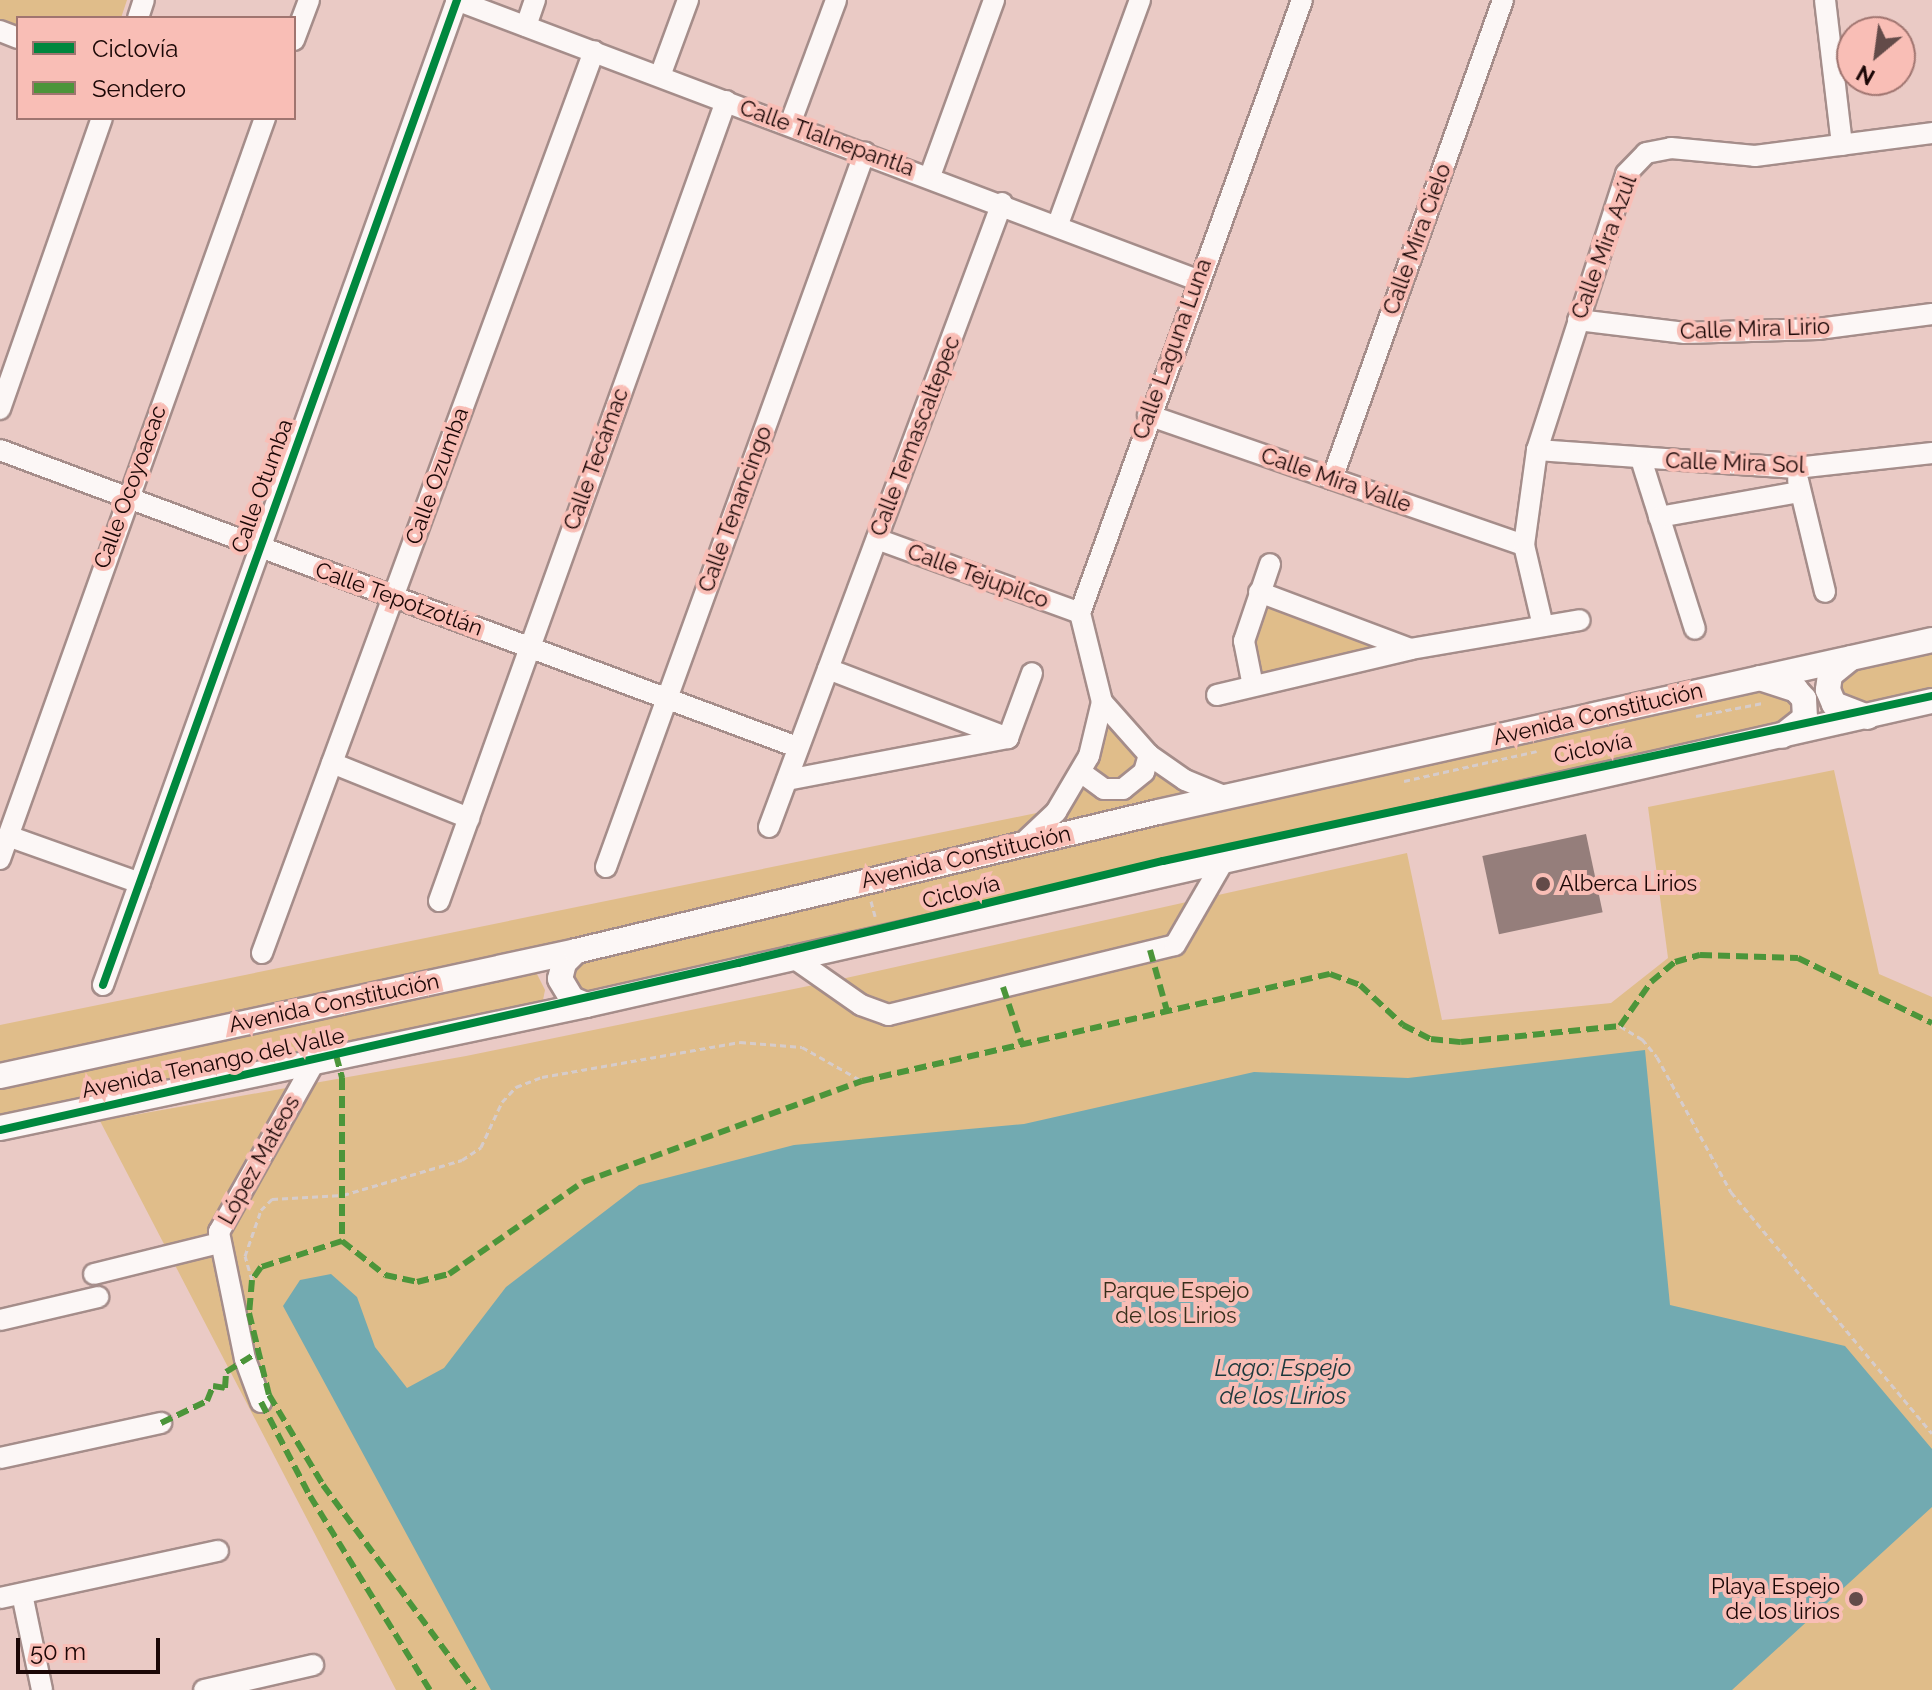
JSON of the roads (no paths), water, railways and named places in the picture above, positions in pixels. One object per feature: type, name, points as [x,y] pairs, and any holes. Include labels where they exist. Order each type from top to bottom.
[{"type":"main road","name":"Avenida Constitución","points":[[0,1076],[576,951],[1226,797],[1932,640]]},
{"type":"main road","points":[[1856,655],[1830,675],[1828,690],[1834,704],[1868,717]]},
{"type":"main road","points":[[1760,678],[1796,690],[1804,699],[1805,718],[1776,739]]},
{"type":"main road","name":"Avenida Tenango del Valle","points":[[0,1128],[586,1005],[881,935],[1776,739],[1932,701]]},
{"type":"main road","points":[[576,951],[564,963],[560,979],[572,999],[586,1005]]},
{"type":"main road","points":[[520,963],[537,969],[546,984],[544,1005],[534,1016]]},
{"type":"street","points":[[296,35],[309,0]]},
{"type":"street","name":"Calle Tlalnepantla","points":[[456,0],[1058,224],[1197,280]]},
{"type":"street","name":"Calle Otumba","points":[[103,985],[456,0]]},
{"type":"street","points":[[526,26],[535,0]]},
{"type":"street","points":[[660,76],[688,0]]},
{"type":"street","points":[[790,124],[836,0]]},
{"type":"street","points":[[930,176],[994,0]]},
{"type":"street","points":[[1058,224],[1140,0]]},
{"type":"street","name":"Calle Laguna Luna","points":[[1080,613],[1148,415],[1302,0]]},
{"type":"street","name":"Calle Mira Cielo","points":[[1332,479],[1503,0]]},
{"type":"street","points":[[1825,0],[1842,145]]},
{"type":"street","name":"Calle Ozumba","points":[[262,953],[594,51]]},
{"type":"street","name":"Calle Tecámac","points":[[439,901],[726,101]]},
{"type":"street","points":[[0,409],[101,120]]},
{"type":"street","name":"Calle Ocoyoacac","points":[[0,859],[126,497],[264,120]]},
{"type":"street","name":"Calle Mira Azúl","points":[[1543,626],[1524,545],[1537,450],[1626,174],[1646,153],[1671,148],[1755,156],[1932,133]]},
{"type":"street","name":"Calle Tenancingo","points":[[606,867],[865,152]]},
{"type":"street","name":"Calle Temascaltepec","points":[[769,827],[1002,203]]},
{"type":"street","name":"Calle Mira Lirio","points":[[1578,320],[1700,332],[1818,329],[1932,314]]},
{"type":"street","name":"Calle Mira Valle","points":[[1148,415],[1524,545]]},
{"type":"street","name":"Calle Tepotzotlán","points":[[0,450],[797,747]]},
{"type":"street","name":"Calle Mira Sol","points":[[1537,450],[1796,468],[1932,453]]},
{"type":"street","points":[[1641,459],[1695,629]]},
{"type":"street","points":[[1796,468],[1825,592]]},
{"type":"street","points":[[1659,517],[1800,492]]},
{"type":"street","name":"Calle Tejupilco","points":[[877,539],[1080,613]]},
{"type":"street","points":[[1253,686],[1244,641],[1270,564]]},
{"type":"street","points":[[1259,592],[1411,649]]},
{"type":"street","points":[[1080,613],[1102,702],[1149,755],[1185,780],[1226,797]]},
{"type":"street","points":[[1217,695],[1411,649],[1580,620]]},
{"type":"street","points":[[828,669],[1008,738]]},
{"type":"street","points":[[1008,738],[1032,673]]},
{"type":"street","points":[[1022,844],[1056,812],[1082,773],[1102,702]]},
{"type":"street","points":[[787,780],[1008,738]]},
{"type":"street","points":[[1082,773],[1104,789],[1123,789],[1144,772],[1149,755]]},
{"type":"street","points":[[332,763],[469,818]]},
{"type":"street","points":[[8,836],[140,883]]},
{"type":"street","points":[[791,956],[861,1005],[888,1015],[1175,945],[1224,860]]},
{"type":"street","name":"López Mateos","points":[[261,1402],[245,1359],[219,1243],[233,1201],[315,1061]]},
{"type":"street","points":[[94,1274],[219,1243]]},
{"type":"street","points":[[0,1320],[98,1297]]},
{"type":"street","points":[[0,1458],[161,1423]]},
{"type":"street","points":[[0,1598],[218,1551]]},
{"type":"street","points":[[22,1594],[42,1690]]},
{"type":"street","points":[[204,1690],[313,1665]]},
{"type":"water","name":"Lago: Espejo de los Lirios","points":[[1645,1050],[1670,1305],[1845,1346],[1932,1449],[1932,1507],[1732,1690],[491,1690],[283,1306],[300,1280],[331,1274],[357,1297],[375,1347],[407,1388],[444,1368],[506,1287],[639,1185],[794,1145],[1024,1124],[1254,1072],[1408,1078]]},
{"type":"place","name":"Alberca Lirios","points":[[1543,884]]},
{"type":"place","name":"Playa Espejo de los lirios","points":[[1856,1599]]},
{"type":"park label","name":"Parque Espejo de los Lirios","points":[[1176,1302]]}]
